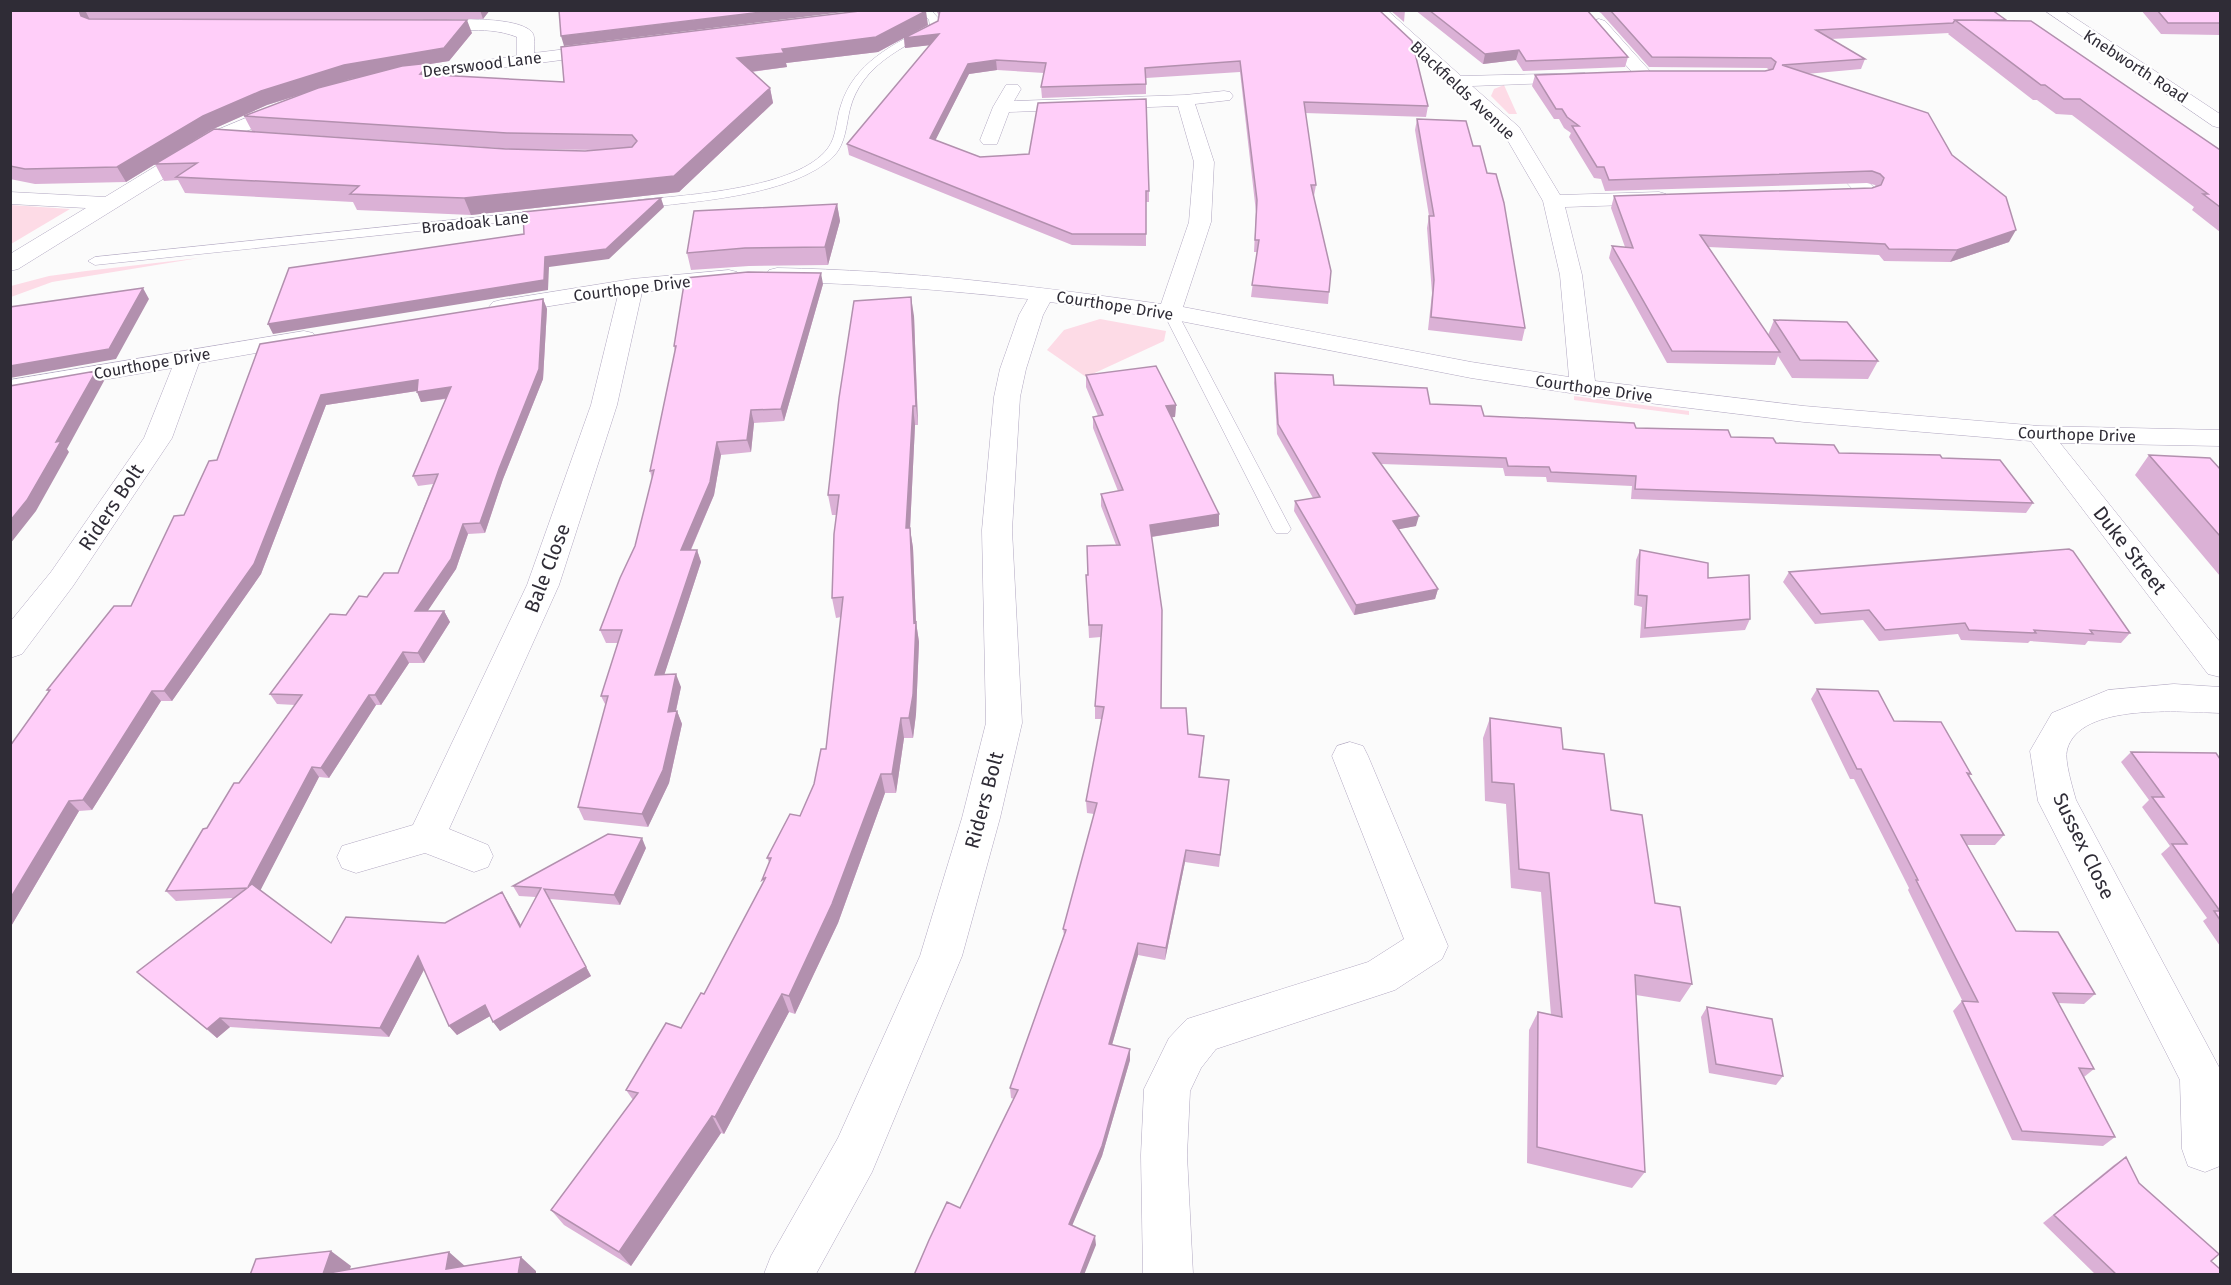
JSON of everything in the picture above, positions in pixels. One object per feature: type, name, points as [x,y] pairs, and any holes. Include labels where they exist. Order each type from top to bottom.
[{"type":"street","name":"Blackfields Avenue","points":[[1377,10],[1512,131],[1553,201],[1571,276],[1583,387]]},
{"type":"street","name":"Knebworth Road","points":[[2052,10],[2220,122]]},
{"type":"street","points":[[1611,17],[1589,17],[1649,74],[1620,75]]},
{"type":"street","points":[[412,25],[514,29],[525,34],[526,58]]},
{"type":"street","name":"Deerswood Lane","points":[[373,81],[408,74],[620,47]]},
{"type":"street","points":[[1458,81],[1597,76]]},
{"type":"street","points":[[990,140],[1002,107],[1014,86]]},
{"type":"street","points":[[1002,107],[1185,100],[1224,96]]},
{"type":"street","points":[[10,264],[219,136],[275,111],[307,100]]},
{"type":"street","points":[[1170,312],[1200,222],[1204,162],[1185,100]]},
{"type":"street","points":[[219,136],[254,139]]},
{"type":"street","points":[[1854,187],[1882,206]]},
{"type":"street","points":[[1553,201],[1681,197]]},
{"type":"street","points":[[10,198],[108,204]]},
{"type":"street","name":"Courthope Drive","points":[[480,310],[632,286],[750,275],[850,276],[936,282],[1170,312],[1471,370],[1583,387],[1804,414],[2039,434],[2220,438]]},
{"type":"street","name":"Bale Close","points":[[426,837],[543,585],[604,405],[632,286]]},
{"type":"street","name":"Riders Bolt","points":[[789,1275],[855,1155],[941,956],[981,818],[1004,723],[997,530],[1007,397],[1013,369],[1032,315],[1043,294]]},
{"type":"street","name":"Courthope Drive","points":[[10,388],[328,334]]},
{"type":"street","name":"Riders Bolt","points":[[10,645],[69,570],[158,438],[189,356]]},
{"type":"street","name":"Duke Street","points":[[2039,434],[2220,665]]},
{"type":"street","name":"Sussex Close","points":[[2205,1149],[2211,1081],[2057,801],[2048,751],[2064,722],[2108,703],[2174,697],[2220,699]]},
{"type":"street","points":[[1168,1275],[1164,1155],[1167,1089],[1185,1053],[1202,1033],[1380,977],[1427,946],[1350,756]]},
{"type":"street","points":[[356,857],[426,837],[474,856]]},
{"type":"lane","points":[[622,206],[704,196],[759,186],[805,171],[822,162],[832,151],[844,124],[847,102],[858,80],[875,60],[935,27],[934,19],[922,11]]},
{"type":"lane","name":"Broadoak Lane","points":[[95,261],[564,212]]},
{"type":"lane","points":[[1170,312],[1282,529]]},
{"type":"shaded area","points":[[1504,85],[1517,114],[1509,114],[1491,96],[1494,89]]},
{"type":"shaded area","points":[[11,205],[70,209],[11,244]]},
{"type":"shaded area","points":[[199,258],[52,282],[11,297],[11,286],[49,276]]},
{"type":"shaded area","points":[[1100,319],[1166,331],[1164,341],[1086,377],[1047,350],[1064,330]]},
{"type":"shaded area","points":[[1574,396],[1689,411],[1689,415],[1574,400]]},
{"type":"building","points":[[10,10],[79,10],[81,16],[89,19],[467,20],[444,48],[344,65],[261,91],[203,116],[117,167],[25,169],[10,166]]},
{"type":"building","points":[[559,10],[778,10],[561,36]]},
{"type":"building","points":[[868,10],[926,11],[876,37],[782,49],[784,53],[737,58],[770,88],[674,176],[464,198],[350,194],[359,186],[176,177],[197,163],[155,164],[214,129],[506,149],[585,151],[632,147],[637,141],[632,135],[507,133],[244,116],[318,88],[402,66],[430,63],[420,74],[564,82],[561,47]]},
{"type":"building","points":[[940,10],[1379,10],[1412,41],[1428,106],[1304,102],[1316,185],[1311,185],[1331,271],[1329,292],[1252,285],[1259,240],[1255,240],[1257,200],[1240,61],[1145,68],[1146,84],[1041,87],[1046,63],[996,60],[968,64],[930,138],[980,157],[1029,154],[1038,103],[1146,99],[1149,191],[1146,191],[1146,234],[1072,234],[847,144],[939,34],[904,38],[938,21]]},
{"type":"building","points":[[1429,10],[1587,10],[1628,57],[1526,61],[1519,50],[1485,54]]},
{"type":"building","points":[[1610,10],[1992,10],[2006,20],[1955,20],[1953,23],[1816,30],[1865,59],[1782,65],[1928,113],[1952,155],[2006,197],[2016,230],[1957,250],[1889,249],[1885,244],[1700,235],[1780,352],[1672,351],[1612,246],[1633,248],[1614,196],[1872,188],[1881,185],[1884,178],[1872,171],[1609,180],[1604,167],[1597,167],[1572,126],[1579,126],[1567,117],[1562,109],[1556,109],[1535,75],[1646,71],[1765,71],[1773,69],[1776,62],[1771,58],[1652,57]]},
{"type":"building","points":[[2157,10],[2220,10],[2220,23],[2168,23]]},
{"type":"building","points":[[1955,20],[2031,21],[2220,150],[2220,207],[2203,194],[2208,194],[2080,99],[2064,99],[2045,85],[2041,85]]},
{"type":"building","points":[[1417,119],[1466,121],[1473,146],[1480,146],[1487,173],[1496,174],[1504,203],[1525,328],[1431,317],[1434,280],[1429,216],[1434,216]]},
{"type":"building","points":[[661,198],[606,249],[545,257],[544,280],[268,324],[289,268],[524,234],[523,212]]},
{"type":"building","points":[[837,204],[825,247],[745,248],[687,253],[694,211]]},
{"type":"building","points":[[748,272],[821,273],[781,409],[751,410],[747,440],[717,442],[710,482],[681,550],[697,550],[655,675],[676,674],[668,712],[677,711],[663,770],[642,814],[578,807],[608,696],[601,696],[622,630],[600,630],[635,546],[654,470],[650,471],[676,346],[674,346],[685,278]]},
{"type":"building","points":[[143,288],[109,349],[10,366],[10,307]]},
{"type":"building","points":[[911,297],[916,406],[913,406],[906,528],[910,528],[914,623],[916,622],[913,695],[909,718],[901,718],[892,774],[881,774],[832,904],[789,996],[782,994],[715,1117],[712,1116],[619,1252],[551,1210],[638,1093],[626,1090],[666,1023],[681,1028],[701,993],[704,994],[766,877],[762,880],[771,858],[767,858],[790,814],[800,816],[814,784],[821,749],[826,749],[843,597],[832,598],[834,534],[839,495],[828,495],[839,398],[854,301]]},
{"type":"building","points":[[543,299],[539,369],[480,523],[463,524],[451,559],[415,611],[444,611],[418,653],[403,652],[375,695],[369,695],[321,768],[312,767],[248,887],[252,884],[331,943],[346,917],[445,923],[502,892],[520,927],[541,888],[513,886],[608,834],[642,838],[614,895],[544,889],[586,967],[493,1022],[485,1005],[449,1026],[418,956],[380,1028],[220,1018],[207,1029],[137,972],[247,888],[166,891],[234,783],[239,783],[302,695],[270,694],[330,614],[346,615],[359,596],[367,597],[384,573],[398,573],[438,474],[413,476],[451,387],[417,392],[418,380],[321,395],[254,564],[164,691],[152,691],[83,800],[69,801],[10,899],[10,746],[50,690],[47,690],[114,606],[131,606],[174,516],[184,515],[209,461],[217,460],[260,344]]},
{"type":"building","points":[[1774,320],[1847,322],[1878,361],[1800,360]]},
{"type":"building","points":[[1156,366],[1176,405],[1166,406],[1219,514],[1150,525],[1162,610],[1161,708],[1186,708],[1188,734],[1204,736],[1199,777],[1229,780],[1220,855],[1186,850],[1166,948],[1138,943],[1109,1044],[1130,1049],[1102,1146],[1069,1224],[1095,1236],[1080,1275],[914,1275],[947,1202],[960,1208],[1018,1090],[1010,1088],[1066,930],[1063,929],[1097,803],[1086,801],[1104,707],[1095,706],[1102,625],[1089,625],[1087,546],[1120,545],[1101,494],[1123,490],[1093,417],[1103,415],[1086,375]]},
{"type":"building","points":[[96,371],[56,442],[61,441],[27,500],[10,521],[10,386]]},
{"type":"building","points":[[1275,373],[1333,375],[1334,385],[1427,388],[1430,404],[1481,406],[1484,416],[1634,423],[1636,428],[1728,430],[1731,437],[1773,438],[1776,443],[1834,445],[1839,453],[1940,455],[1942,458],[2000,460],[2033,503],[1635,489],[1636,476],[1551,472],[1549,467],[1508,466],[1506,458],[1373,453],[1419,516],[1393,521],[1438,589],[1356,605],[1295,501],[1320,497],[1278,424]]},
{"type":"building","points":[[2149,455],[2210,458],[2220,469],[2220,536]]},
{"type":"building","points":[[2069,549],[2073,551],[2130,633],[2090,630],[2093,634],[2034,630],[2036,633],[1969,630],[1965,623],[1885,630],[1869,610],[1821,614],[1789,572]]},
{"type":"building","points":[[1640,550],[1708,563],[1708,578],[1749,575],[1750,619],[1645,628],[1647,596],[1638,595]]},
{"type":"building","points":[[1817,689],[1878,691],[1894,721],[1941,722],[1971,774],[1967,773],[2004,835],[1961,835],[2016,931],[2058,932],[2095,994],[2053,993],[2094,1069],[2079,1068],[2115,1137],[2022,1131],[1962,1001],[1978,1002],[1861,769],[1857,769]]},
{"type":"building","points":[[1490,718],[1561,728],[1563,749],[1604,754],[1611,810],[1642,815],[1655,903],[1680,907],[1692,984],[1635,975],[1645,1172],[1537,1147],[1538,1012],[1562,1017],[1549,873],[1519,869],[1514,784],[1492,782]]},
{"type":"building","points":[[2131,752],[2216,753],[2220,759],[2220,911],[2172,844],[2187,844],[2152,797],[2164,797]]},
{"type":"building","points":[[2214,911],[2220,911],[2220,920]]},
{"type":"building","points":[[1707,1007],[1772,1019],[1783,1076],[1716,1064]]},
{"type":"building","points":[[2126,1157],[2139,1183],[2219,1254],[2211,1261],[2220,1269],[2220,1275],[2117,1275],[2054,1215]]},
{"type":"building","points":[[331,1251],[323,1274],[449,1252],[446,1269],[521,1257],[518,1275],[250,1275],[256,1259]]}]
